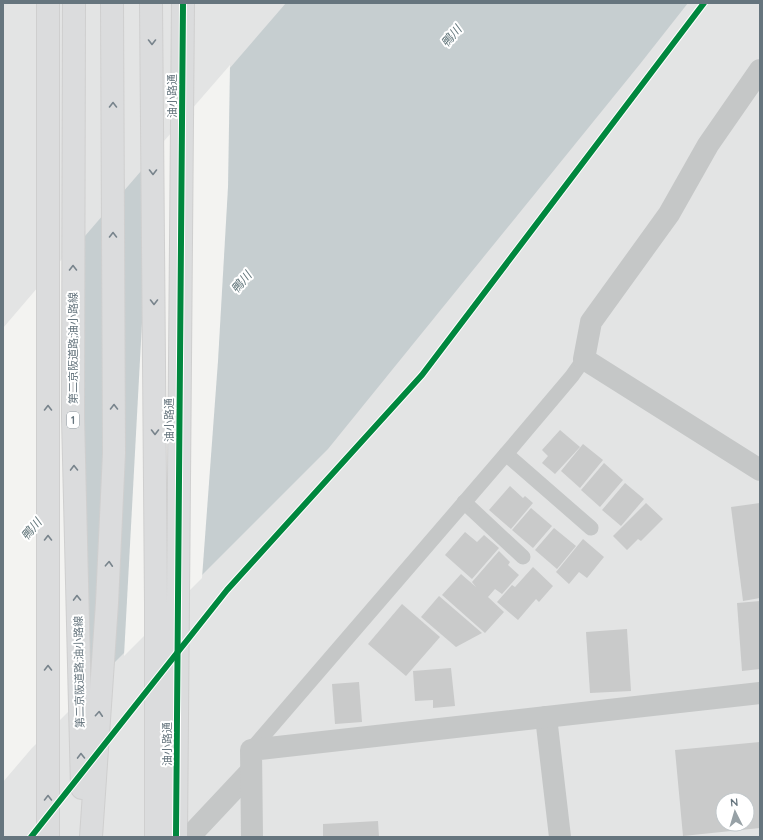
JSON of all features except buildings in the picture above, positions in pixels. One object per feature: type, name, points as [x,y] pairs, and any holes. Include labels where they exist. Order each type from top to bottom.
[{"type":"main road","points":[[48,3],[48,837]]},
{"type":"main road","name":"第二京阪道路;油小路線","points":[[74,3],[73,418],[83,837]]},
{"type":"main road","points":[[91,837],[107,603],[114,453],[112,3]]},
{"type":"main road","points":[[151,3],[156,596],[156,837]]},
{"type":"main road","name":"油小路通","points":[[176,837],[182,3]]},
{"type":"street","points":[[760,70],[708,145],[669,214],[591,322],[584,359],[760,470]]},
{"type":"street","points":[[189,837],[251,760],[546,717],[760,693]]},
{"type":"street","points":[[546,717],[560,837]]},
{"type":"street","points":[[251,760],[252,837]]},
{"type":"lane","points":[[251,760],[464,502],[572,376],[584,359]]},
{"type":"lane","points":[[506,454],[591,528]]},
{"type":"lane","points":[[464,502],[523,556]]},
{"type":"shaded area","points":[[3,3],[760,3],[760,837],[3,837]]},
{"type":"water","name":"鴨川","points":[[286,3],[688,3],[328,449],[31,746],[3,331]]},
{"type":"pier","points":[[230,65],[228,187],[218,361],[202,578],[124,656],[151,156]]},
{"type":"pier","points":[[68,252],[76,704],[32,748],[3,782],[3,328]]},
{"type":"cycle path","points":[[176,837],[183,3]]},
{"type":"cycle path","points":[[31,837],[227,590],[422,375],[704,3]]}]
